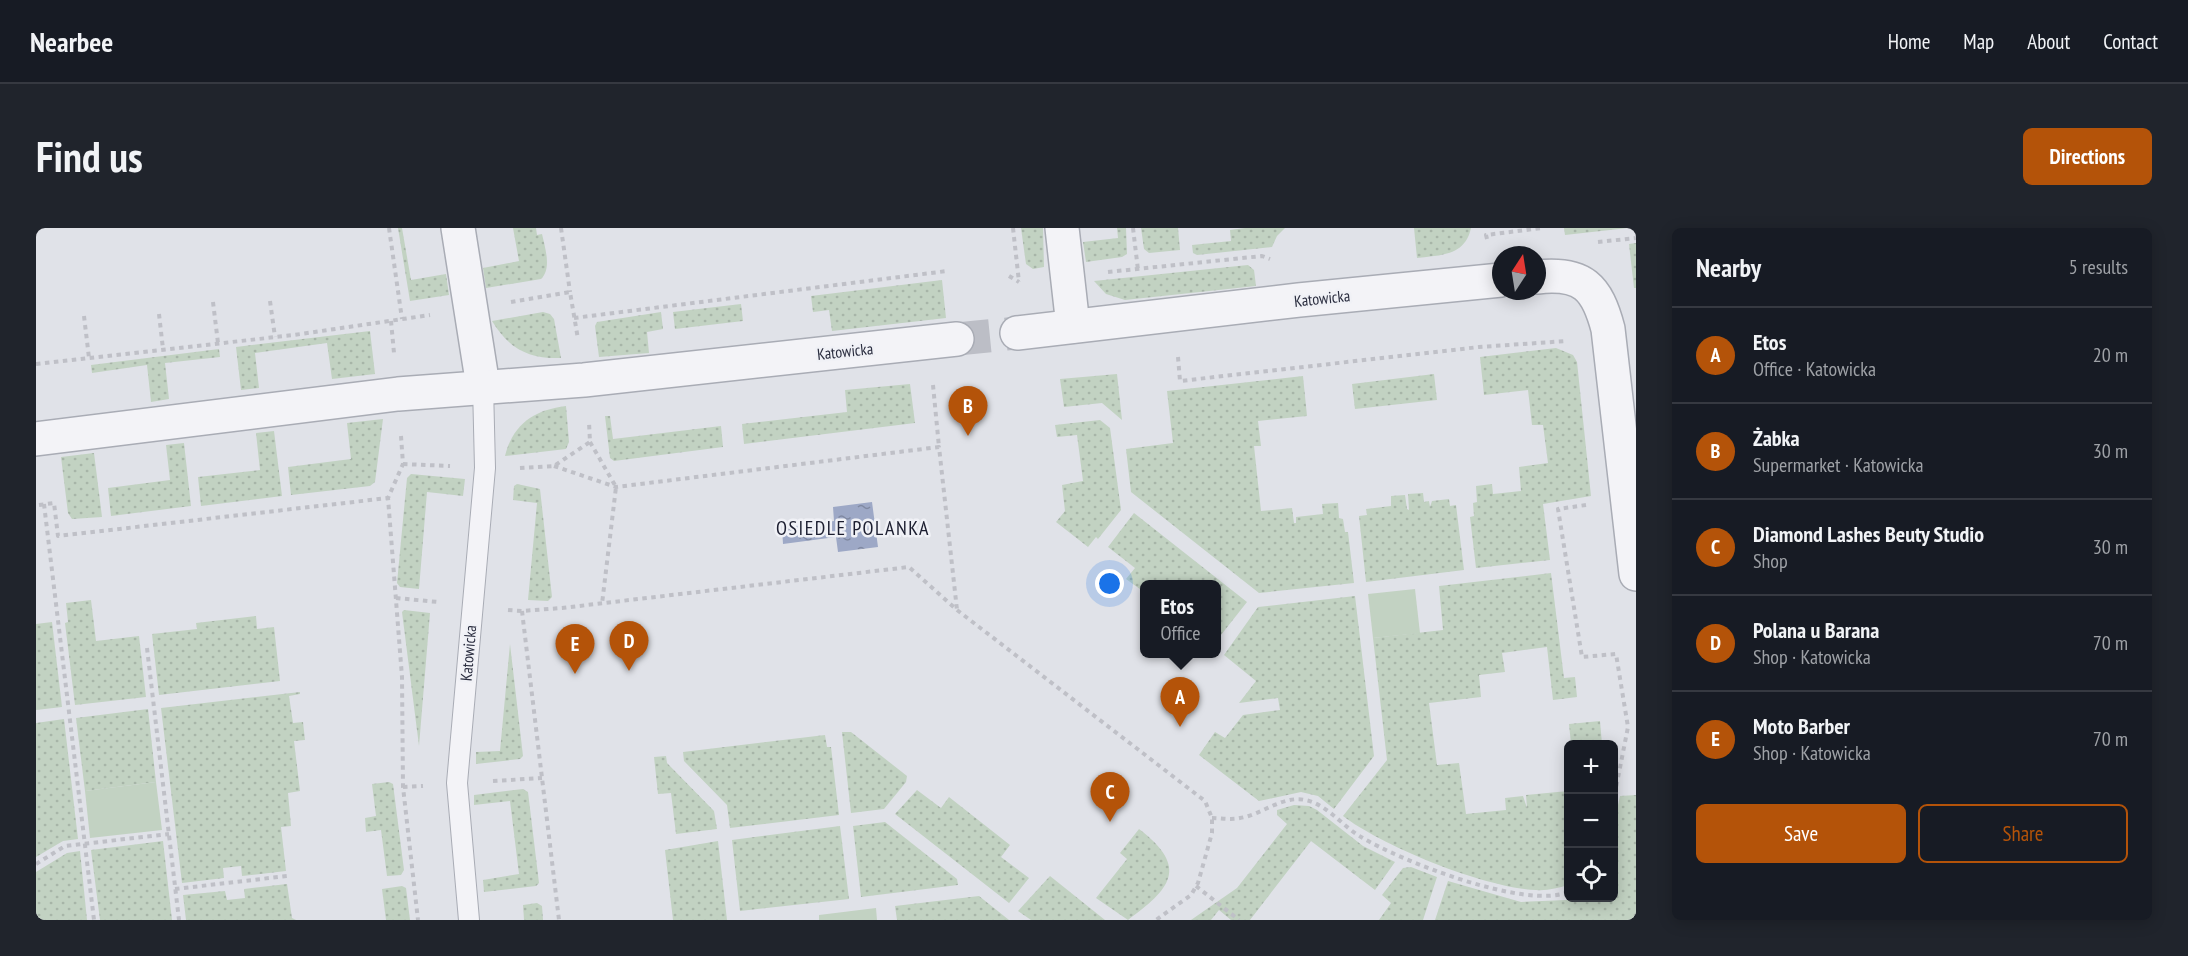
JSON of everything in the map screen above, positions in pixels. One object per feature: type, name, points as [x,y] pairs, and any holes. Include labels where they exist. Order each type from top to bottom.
[{"type":"street","name":"Katowicka","points":[[458,228],[483,386]]},
{"type":"street","points":[[1062,228],[1073,326]]},
{"type":"street","points":[[1546,276],[1559,275],[1578,280],[1592,288],[1601,304],[1608,329],[1636,574]]},
{"type":"street","name":"Katowicka","points":[[1017,333],[1299,300],[1492,281]]},
{"type":"street","name":"Katowicka","points":[[36,439],[398,394],[584,380],[957,339]]},
{"type":"lane","name":"Katowicka","points":[[469,920],[457,783],[485,468],[483,386]]},
{"type":"path","points":[[389,228],[402,320]]},
{"type":"path","points":[[561,228],[579,349]]},
{"type":"path","points":[[1013,228],[1019,282]]},
{"type":"path","points":[[1133,228],[1138,270]]},
{"type":"path","points":[[1503,234],[1542,228]]},
{"type":"path","points":[[1100,273],[1262,256],[1273,260]]},
{"type":"path","points":[[574,318],[947,271]]},
{"type":"path","points":[[503,303],[570,292]]},
{"type":"path","points":[[270,301],[275,337]]},
{"type":"path","points":[[213,302],[218,343]]},
{"type":"path","points":[[159,314],[162,349]]},
{"type":"path","points":[[36,364],[275,337],[432,314]]},
{"type":"path","points":[[84,316],[89,358]]},
{"type":"path","points":[[391,321],[395,361]]},
{"type":"path","points":[[1176,346],[1180,381],[1479,347],[1569,341]]},
{"type":"path","points":[[932,378],[957,610]]},
{"type":"path","points":[[588,419],[590,442],[616,487],[602,604]]},
{"type":"path","points":[[400,428],[403,464],[388,498],[402,677],[402,787],[418,920]]},
{"type":"path","points":[[554,466],[590,442]]},
{"type":"path","points":[[515,468],[554,466],[616,487],[939,447]]},
{"type":"path","points":[[403,464],[454,466]]},
{"type":"path","points":[[94,920],[42,504],[54,503],[58,536],[388,498]]},
{"type":"path","points":[[1589,505],[1558,509],[1582,657],[1616,654],[1628,727],[1615,794]]},
{"type":"path","points":[[501,609],[522,611],[602,604],[909,567],[957,610],[1205,801],[1212,818],[1207,860],[1191,895],[1156,920]]},
{"type":"path","points":[[396,598],[442,602]]},
{"type":"path","points":[[522,611],[559,920]]},
{"type":"path","points":[[147,648],[179,920]]},
{"type":"path","points":[[1212,818],[1239,819],[1264,812],[1284,802],[1301,799],[1316,802],[1359,837],[1388,851],[1511,894],[1540,897],[1564,893]]},
{"type":"path","points":[[36,864],[65,846],[169,834]]},
{"type":"path","points":[[175,889],[287,876]]},
{"type":"path","points":[[1196,886],[1239,920]]},
{"type":"green space","points":[[398,228],[402,228],[411,280],[446,274],[449,295],[410,301]]},
{"type":"green space","points":[[513,228],[536,228],[537,235],[542,234],[547,258],[544,274],[541,279],[486,288],[483,268],[519,261]]},
{"type":"green space","points":[[1021,228],[1043,228],[1044,267],[1033,269],[1026,264]]},
{"type":"green space","points":[[1117,228],[1126,228],[1127,254],[1122,257],[1086,262],[1083,242],[1118,238]]},
{"type":"green space","points":[[1141,228],[1178,228],[1180,250],[1149,253],[1144,249]]},
{"type":"green space","points":[[1285,228],[1277,236],[1272,247],[1197,255],[1193,253],[1192,245],[1231,241],[1230,230]]},
{"type":"green space","points":[[1414,228],[1471,228],[1468,237],[1458,249],[1443,255],[1417,258]]},
{"type":"green space","points":[[1564,228],[1628,228],[1565,235]]},
{"type":"green space","points":[[1636,243],[1636,288],[1634,288],[1629,244]]},
{"type":"green space","points":[[1248,265],[1254,270],[1256,286],[1125,300],[1106,294],[1094,281]]},
{"type":"green space","points":[[942,280],[946,318],[832,331],[829,310],[813,312],[811,296]]},
{"type":"green space","points":[[741,304],[743,321],[675,329],[673,312]]},
{"type":"green space","points":[[543,312],[550,314],[554,319],[561,358],[539,357],[521,350],[505,339],[492,321]]},
{"type":"green space","points":[[661,312],[663,329],[647,332],[649,353],[599,357],[595,326],[597,322]]},
{"type":"green space","points":[[370,331],[375,374],[332,379],[327,343],[255,353],[259,388],[241,390],[236,347]]},
{"type":"green space","points":[[1556,348],[1573,355],[1577,362],[1591,496],[1543,504],[1550,560],[1476,568],[1470,517],[1474,516],[1473,503],[1477,502],[1476,486],[1492,484],[1493,494],[1521,491],[1519,467],[1548,463],[1543,425],[1532,425],[1528,390],[1484,395],[1480,357]]},
{"type":"green space","points":[[219,349],[220,357],[165,363],[169,399],[151,402],[147,365],[92,373],[91,365]]},
{"type":"green space","points":[[1117,374],[1122,420],[1102,403],[1064,407],[1060,379]]},
{"type":"green space","points":[[1434,374],[1437,400],[1355,409],[1352,384]]},
{"type":"green space","points":[[1303,376],[1307,416],[1258,421],[1261,446],[1254,446],[1261,511],[1292,508],[1294,523],[1296,523],[1296,517],[1323,514],[1322,504],[1338,503],[1339,518],[1343,519],[1345,532],[1348,532],[1354,583],[1259,593],[1131,492],[1126,449],[1173,443],[1167,391]]},
{"type":"green space","points":[[910,384],[915,423],[744,444],[742,424],[847,412],[845,390]]},
{"type":"green space","points":[[566,406],[569,442],[566,449],[505,456],[513,435],[527,420],[544,411]]},
{"type":"green space","points":[[605,416],[610,416],[613,439],[721,426],[723,447],[614,461],[610,458]]},
{"type":"green space","points":[[383,419],[375,482],[370,486],[291,495],[288,467],[351,459],[347,423]]},
{"type":"green space","points":[[1100,420],[1110,428],[1121,510],[1098,539],[1096,537],[1088,547],[1056,522],[1065,511],[1062,485],[1083,481],[1077,435],[1057,437],[1055,425]]},
{"type":"green space","points":[[274,431],[282,496],[201,506],[198,477],[260,470],[256,433]]},
{"type":"green space","points":[[184,443],[191,506],[111,516],[108,488],[170,480],[166,445]]},
{"type":"green space","points":[[94,453],[102,517],[72,519],[68,513],[61,457]]},
{"type":"green space","points":[[411,474],[465,479],[463,496],[427,492],[419,589],[400,587],[397,583],[407,478]]},
{"type":"green space","points":[[517,484],[540,489],[552,597],[548,601],[528,600],[537,503],[513,500],[514,486]]},
{"type":"green space","points":[[1423,493],[1424,502],[1429,501],[1430,507],[1432,501],[1449,499],[1450,506],[1456,505],[1464,570],[1366,582],[1359,516],[1367,515],[1366,509],[1391,506],[1391,496],[1405,495],[1409,510],[1408,494]]},
{"type":"green space","points":[[1134,513],[1219,580],[1140,580],[1140,589],[1126,579],[1135,568],[1108,547]]},
{"type":"green space","points":[[1551,573],[1564,678],[1575,677],[1577,697],[1553,700],[1547,647],[1502,653],[1505,672],[1479,675],[1481,697],[1429,703],[1437,765],[1459,763],[1466,814],[1506,810],[1505,798],[1523,796],[1527,808],[1526,795],[1564,791],[1564,886],[1548,890],[1515,888],[1463,874],[1409,853],[1343,816],[1387,760],[1373,638],[1443,630],[1439,586]]},
{"type":"green space","points":[[1221,582],[1247,602],[1221,635]]},
{"type":"green space","points":[[1415,589],[1420,633],[1373,638],[1368,594]]},
{"type":"green space","points":[[1355,596],[1374,756],[1334,809],[1318,796],[1301,792],[1259,801],[1199,755],[1215,732],[1225,738],[1243,715],[1280,710],[1278,698],[1239,703],[1256,681],[1224,655],[1258,607]]},
{"type":"green space","points":[[91,600],[96,641],[139,636],[146,697],[75,705],[65,623],[68,622],[66,603]]},
{"type":"green space","points":[[404,610],[430,613],[419,746],[402,612]]},
{"type":"green space","points":[[256,616],[257,629],[274,627],[280,681],[159,695],[152,634],[197,629],[196,623]]},
{"type":"green space","points":[[52,622],[62,707],[36,710],[36,624]]},
{"type":"green space","points":[[510,644],[523,756],[520,759],[476,764],[476,752],[500,751]]},
{"type":"green space","points":[[300,692],[300,694],[289,696],[293,723],[303,722],[305,740],[294,741],[300,791],[288,793],[291,826],[281,827],[286,871],[242,876],[241,866],[223,868],[224,878],[182,883],[161,708]]},
{"type":"green space","points":[[148,709],[156,782],[85,791],[76,718]]},
{"type":"green space","points":[[64,719],[78,839],[63,841],[36,857],[36,723]]},
{"type":"green space","points":[[1600,721],[1602,740],[1571,740],[1569,724]]},
{"type":"green space","points":[[842,732],[851,732],[907,776],[906,782],[884,809],[851,813]]},
{"type":"green space","points":[[825,735],[827,747],[831,747],[839,815],[730,828],[727,805],[684,761],[683,752]]},
{"type":"green space","points":[[666,756],[667,763],[714,811],[717,829],[676,834],[671,793],[658,794],[654,757]]},
{"type":"green space","points":[[156,782],[162,830],[90,838],[85,791]]},
{"type":"green space","points":[[389,782],[393,784],[404,870],[401,875],[387,876],[381,830],[366,832],[365,818],[376,816],[372,784]]},
{"type":"green space","points":[[523,789],[528,792],[539,883],[536,886],[484,892],[483,880],[519,874],[510,801],[474,805],[474,795]]},
{"type":"green space","points":[[917,790],[941,808],[949,797],[1010,845],[1001,857],[1029,878],[1009,903],[895,814]]},
{"type":"green space","points":[[1636,795],[1636,920],[1435,920],[1448,881],[1521,902],[1564,900],[1564,902],[1618,902],[1618,805],[1620,796]]},
{"type":"green space","points":[[1294,805],[1309,806],[1317,810],[1363,846],[1395,862],[1375,890],[1311,841],[1250,920],[1231,920],[1219,910],[1211,920],[1191,920],[1237,888],[1287,824],[1277,815],[1277,810]]},
{"type":"green space","points":[[885,822],[957,879],[958,885],[861,897],[853,826]]},
{"type":"green space","points":[[840,826],[849,899],[740,911],[732,840]]},
{"type":"green space","points":[[1139,829],[1165,855],[1169,867],[1168,878],[1155,898],[1128,920],[1096,898],[1127,859],[1120,853]]},
{"type":"green space","points":[[163,841],[172,920],[100,920],[91,850]]},
{"type":"green space","points":[[718,841],[727,920],[673,920],[665,850]]},
{"type":"green space","points":[[80,851],[87,920],[36,920],[36,872],[67,853]]},
{"type":"green space","points":[[1411,867],[1437,877],[1423,920],[1379,920],[1391,903],[1382,895],[1403,868]]},
{"type":"green space","points":[[1050,876],[1105,920],[1031,920],[1018,911]]},
{"type":"green space","points":[[287,884],[292,918],[296,920],[186,920],[183,895],[225,891],[227,900],[245,898],[244,889]]},
{"type":"green space","points":[[402,886],[406,888],[410,920],[386,920],[382,889]]},
{"type":"green space","points":[[979,896],[1009,920],[897,920],[895,906]]},
{"type":"green space","points":[[537,903],[542,906],[543,920],[524,920],[523,905]]},
{"type":"green space","points":[[876,908],[877,920],[819,920],[819,915]]},
{"type":"water","points":[[872,502],[878,547],[838,552],[836,537],[783,544],[782,528],[834,521],[833,507]]},
{"type":"tunnel","points":[[957,339],[1017,333]]},
{"type":"place","name":"Żabka","points":[[968,436]]},
{"type":"place","name":"Polana u Barana","points":[[629,671]]},
{"type":"place","name":"Moto Barber","points":[[575,674]]},
{"type":"place","name":"Etos","points":[[1180,727]]},
{"type":"place","name":"Diamond Lashes Beuty Studio","points":[[1110,822]]},
{"type":"district","name":"OSIEDLE POLANKA","points":[[853,528]]}]
